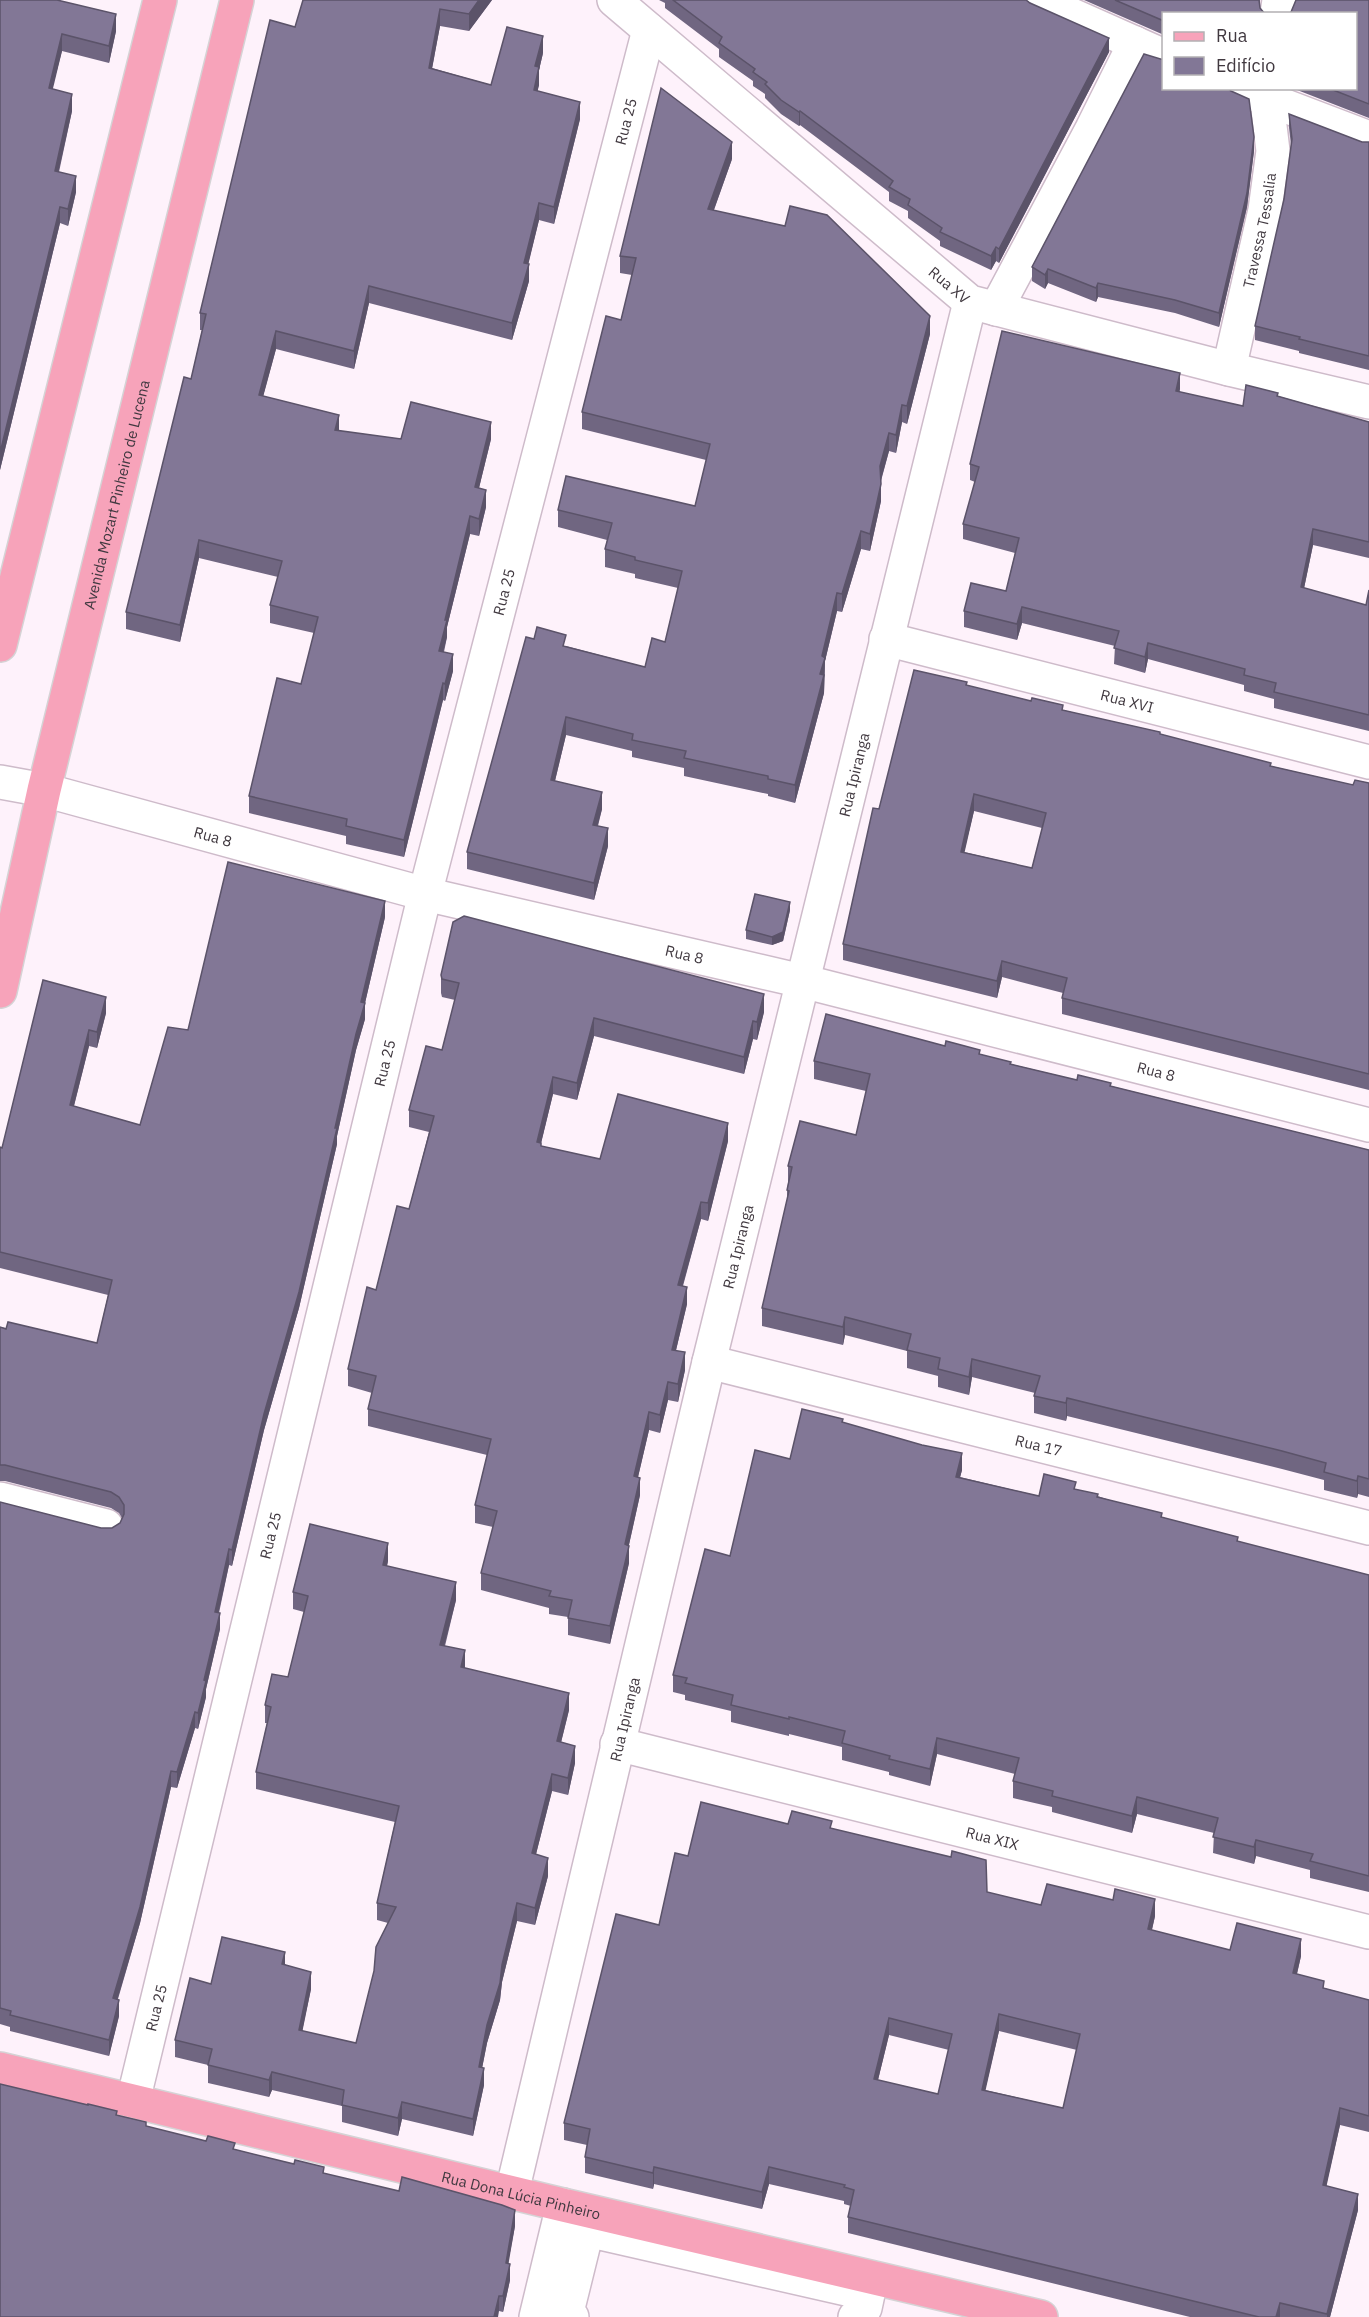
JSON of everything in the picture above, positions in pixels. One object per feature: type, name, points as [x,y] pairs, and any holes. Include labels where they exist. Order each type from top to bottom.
[{"type":"main road","points":[[0,645],[158,0]]},
{"type":"main road","name":"Avenida Mozart Pinheiro de Lucena","points":[[0,990],[44,790],[237,0]]},
{"type":"main road","name":"Rua Dona Lúcia Pinheiro","points":[[0,2069],[563,2205],[1041,2317]]},
{"type":"street","name":"Rua XV","points":[[614,0],[983,305],[1229,369],[1369,402]]},
{"type":"street","points":[[1038,0],[1149,50]]},
{"type":"street","name":"Rua 25","points":[[132,2101],[425,894],[649,30]]},
{"type":"street","name":"Rua Ipiranga","points":[[512,2192],[617,1744],[886,639],[983,305],[1092,129],[1149,50]]},
{"type":"street","points":[[1258,93],[1369,138]]},
{"type":"street","name":"Travessa Tessalia","points":[[1229,369],[1265,210],[1273,151],[1258,93]]},
{"type":"street","name":"Rua XVI","points":[[886,639],[1369,762]]},
{"type":"street","name":"Rua 8","points":[[0,782],[44,790],[425,894],[802,981],[1369,1125]]},
{"type":"street","name":"Rua 17","points":[[709,1362],[1369,1528]]},
{"type":"street","points":[[0,1499],[106,1526]]},
{"type":"street","name":"Rua XIX","points":[[617,1744],[1369,1932]]},
{"type":"street","points":[[536,2317],[563,2205]]},
{"type":"street","points":[[572,2317],[567,2312],[586,2235],[600,2233],[868,2294],[865,2308],[855,2317]]},
{"type":"building","points":[[0,0],[57,0],[116,14],[109,46],[62,34],[49,88],[72,94],[55,171],[76,176],[68,209],[60,207],[0,453]]},
{"type":"building","points":[[303,0],[479,0],[469,14],[440,9],[429,68],[491,85],[507,27],[543,36],[535,66],[539,67],[534,90],[580,102],[554,207],[539,203],[524,263],[529,264],[512,323],[369,286],[354,351],[276,331],[259,395],[339,415],[335,430],[401,439],[411,402],[491,422],[475,487],[486,490],[479,519],[470,516],[439,651],[453,654],[445,684],[443,683],[404,840],[346,826],[347,819],[249,796],[277,678],[301,684],[318,617],[270,605],[282,561],[199,540],[180,625],[126,612],[184,377],[191,379],[206,314],[200,313],[270,20],[295,27]]},
{"type":"building","points":[[673,0],[1026,0],[1109,38],[999,249],[996,247],[991,256],[940,232],[942,228],[908,205],[910,199],[889,187],[893,181],[800,111],[781,100],[765,84],[767,82],[753,72],[755,69],[719,43],[722,37]]},
{"type":"building","points":[[1115,0],[1259,0],[1263,12],[1162,12],[1162,20]]},
{"type":"building","points":[[1296,0],[1369,0],[1369,104],[1333,90],[1357,90],[1357,12],[1291,12]]},
{"type":"building","points":[[1144,54],[1162,59],[1162,90],[1230,90],[1249,99],[1254,137],[1247,193],[1219,313],[1175,300],[1098,283],[1096,288],[1048,269],[1045,275],[1032,267]]},
{"type":"building","points":[[661,88],[732,142],[708,209],[785,226],[790,206],[827,215],[930,316],[907,406],[902,405],[896,435],[889,433],[880,466],[881,484],[870,534],[861,531],[842,594],[837,593],[822,656],[825,658],[820,674],[824,675],[795,785],[768,779],[768,776],[684,758],[686,751],[632,740],[633,734],[566,717],[551,780],[602,792],[593,825],[608,828],[594,883],[467,852],[526,637],[534,639],[537,627],[566,635],[563,646],[645,667],[652,638],[665,642],[682,571],[635,560],[635,557],[605,549],[612,523],[558,510],[566,476],[695,506],[710,444],[582,412],[606,316],[621,320],[636,258],[620,256]]},
{"type":"building","points":[[1289,114],[1362,142],[1369,142],[1369,356],[1255,326],[1284,199],[1292,139]]},
{"type":"building","points":[[1002,331],[1180,373],[1176,391],[1243,406],[1246,385],[1369,422],[1369,542],[1313,529],[1301,587],[1366,605],[1369,590],[1369,715],[1274,692],[1276,683],[1244,675],[1245,669],[1148,643],[1145,657],[1114,648],[1119,631],[1022,607],[1017,624],[964,611],[971,583],[1006,591],[1019,538],[963,524],[979,467],[970,464]]},
{"type":"building","points":[[914,670],[967,682],[966,685],[1031,701],[1032,698],[1063,705],[1062,710],[1160,732],[1160,734],[1271,763],[1270,766],[1353,785],[1355,780],[1369,783],[1369,1074],[1062,998],[1067,978],[1002,961],[997,981],[843,944],[873,808],[879,809]],"holes":[[[974,794],[1046,813],[1032,868],[961,852]]]},
{"type":"building","points":[[228,862],[385,901],[361,1002],[365,1003],[356,1034],[299,1292],[264,1414],[232,1550],[229,1549],[215,1612],[220,1613],[204,1680],[206,1681],[198,1713],[195,1712],[177,1772],[171,1771],[140,1907],[113,1998],[119,2000],[109,2040],[10,2015],[11,2011],[0,2008],[0,1502],[101,1528],[112,1528],[120,1523],[124,1514],[124,1505],[119,1497],[111,1492],[0,1465],[0,1327],[6,1329],[8,1322],[97,1343],[112,1280],[0,1252],[0,1147],[2,1148],[43,980],[106,997],[97,1032],[89,1030],[70,1105],[140,1125],[168,1027],[188,1030]]},
{"type":"building","points":[[755,894],[790,902],[783,932],[772,937],[746,930]]},
{"type":"building","points":[[464,916],[764,994],[757,1022],[753,1021],[744,1057],[594,1018],[577,1083],[553,1077],[537,1142],[541,1143],[541,1146],[600,1159],[618,1094],[728,1123],[708,1203],[701,1202],[678,1285],[687,1287],[672,1350],[685,1352],[678,1384],[668,1382],[660,1415],[649,1412],[634,1476],[640,1478],[625,1544],[629,1546],[610,1626],[568,1618],[572,1600],[549,1596],[551,1591],[481,1573],[497,1511],[475,1505],[491,1439],[368,1409],[376,1376],[348,1369],[367,1287],[376,1290],[397,1206],[409,1209],[434,1116],[409,1110],[426,1046],[442,1050],[459,983],[442,979],[441,975],[453,922]]},
{"type":"building","points":[[826,1014],[945,1046],[946,1041],[980,1050],[979,1054],[1011,1062],[1010,1064],[1077,1080],[1078,1075],[1111,1083],[1110,1086],[1369,1150],[1369,1479],[1358,1476],[1357,1481],[1324,1472],[1326,1463],[1282,1451],[1067,1398],[1066,1403],[1034,1396],[1040,1376],[972,1359],[969,1377],[938,1369],[940,1358],[907,1350],[911,1334],[845,1317],[843,1327],[762,1308],[789,1191],[787,1190],[792,1167],[788,1166],[800,1121],[856,1135],[870,1074],[814,1061]]},
{"type":"building","points":[[802,1409],[843,1419],[842,1422],[922,1445],[962,1453],[956,1477],[1039,1496],[1044,1474],[1076,1482],[1074,1489],[1098,1494],[1097,1497],[1162,1513],[1161,1517],[1238,1537],[1237,1541],[1369,1575],[1369,1876],[1310,1861],[1313,1854],[1256,1840],[1254,1847],[1213,1837],[1218,1818],[1137,1797],[1132,1816],[1052,1796],[1053,1791],[1013,1781],[1019,1758],[937,1738],[930,1769],[889,1759],[890,1756],[842,1743],[845,1731],[731,1705],[733,1695],[685,1683],[687,1678],[673,1675],[705,1549],[730,1556],[755,1450],[790,1459]]},
{"type":"building","points":[[310,1524],[388,1543],[383,1565],[456,1582],[440,1645],[465,1650],[461,1667],[569,1693],[557,1741],[575,1746],[568,1778],[552,1774],[532,1853],[548,1858],[535,1908],[517,1903],[500,1983],[487,2025],[479,2067],[484,2068],[473,2119],[402,2102],[398,2118],[342,2105],[344,2090],[272,2072],[269,2080],[208,2065],[212,2049],[175,2040],[190,1978],[211,1984],[222,1937],[285,1952],[282,1964],[311,1972],[299,2030],[356,2043],[374,1971],[376,1947],[396,1907],[377,1903],[399,1806],[256,1772],[271,1707],[265,1705],[272,1674],[288,1677],[308,1596],[293,1592]]},
{"type":"building","points":[[701,1802],[788,1824],[792,1811],[832,1821],[830,1828],[951,1857],[952,1851],[986,1860],[987,1892],[1041,1905],[1047,1884],[1113,1900],[1115,1889],[1155,1899],[1148,1929],[1230,1950],[1237,1923],[1301,1939],[1293,1973],[1324,1981],[1323,1988],[1369,2000],[1369,2116],[1340,2108],[1323,2185],[1358,2194],[1327,2314],[1280,2303],[1276,2317],[1259,2317],[848,2217],[854,2190],[844,2187],[845,2185],[769,2167],[762,2192],[654,2167],[653,2173],[585,2157],[590,2129],[564,2123],[616,1914],[659,1925],[675,1853],[688,1856]],"holes":[[[999,2014],[1080,2034],[1063,2108],[982,2090]],[[889,2018],[952,2034],[938,2094],[874,2079]]]},
{"type":"building","points":[[0,2084],[117,2111],[116,2115],[146,2122],[146,2126],[206,2141],[208,2136],[235,2143],[233,2149],[294,2164],[295,2160],[324,2167],[323,2173],[399,2191],[402,2177],[515,2210],[506,2263],[510,2264],[503,2296],[499,2296],[494,2317],[0,2317]]}]
